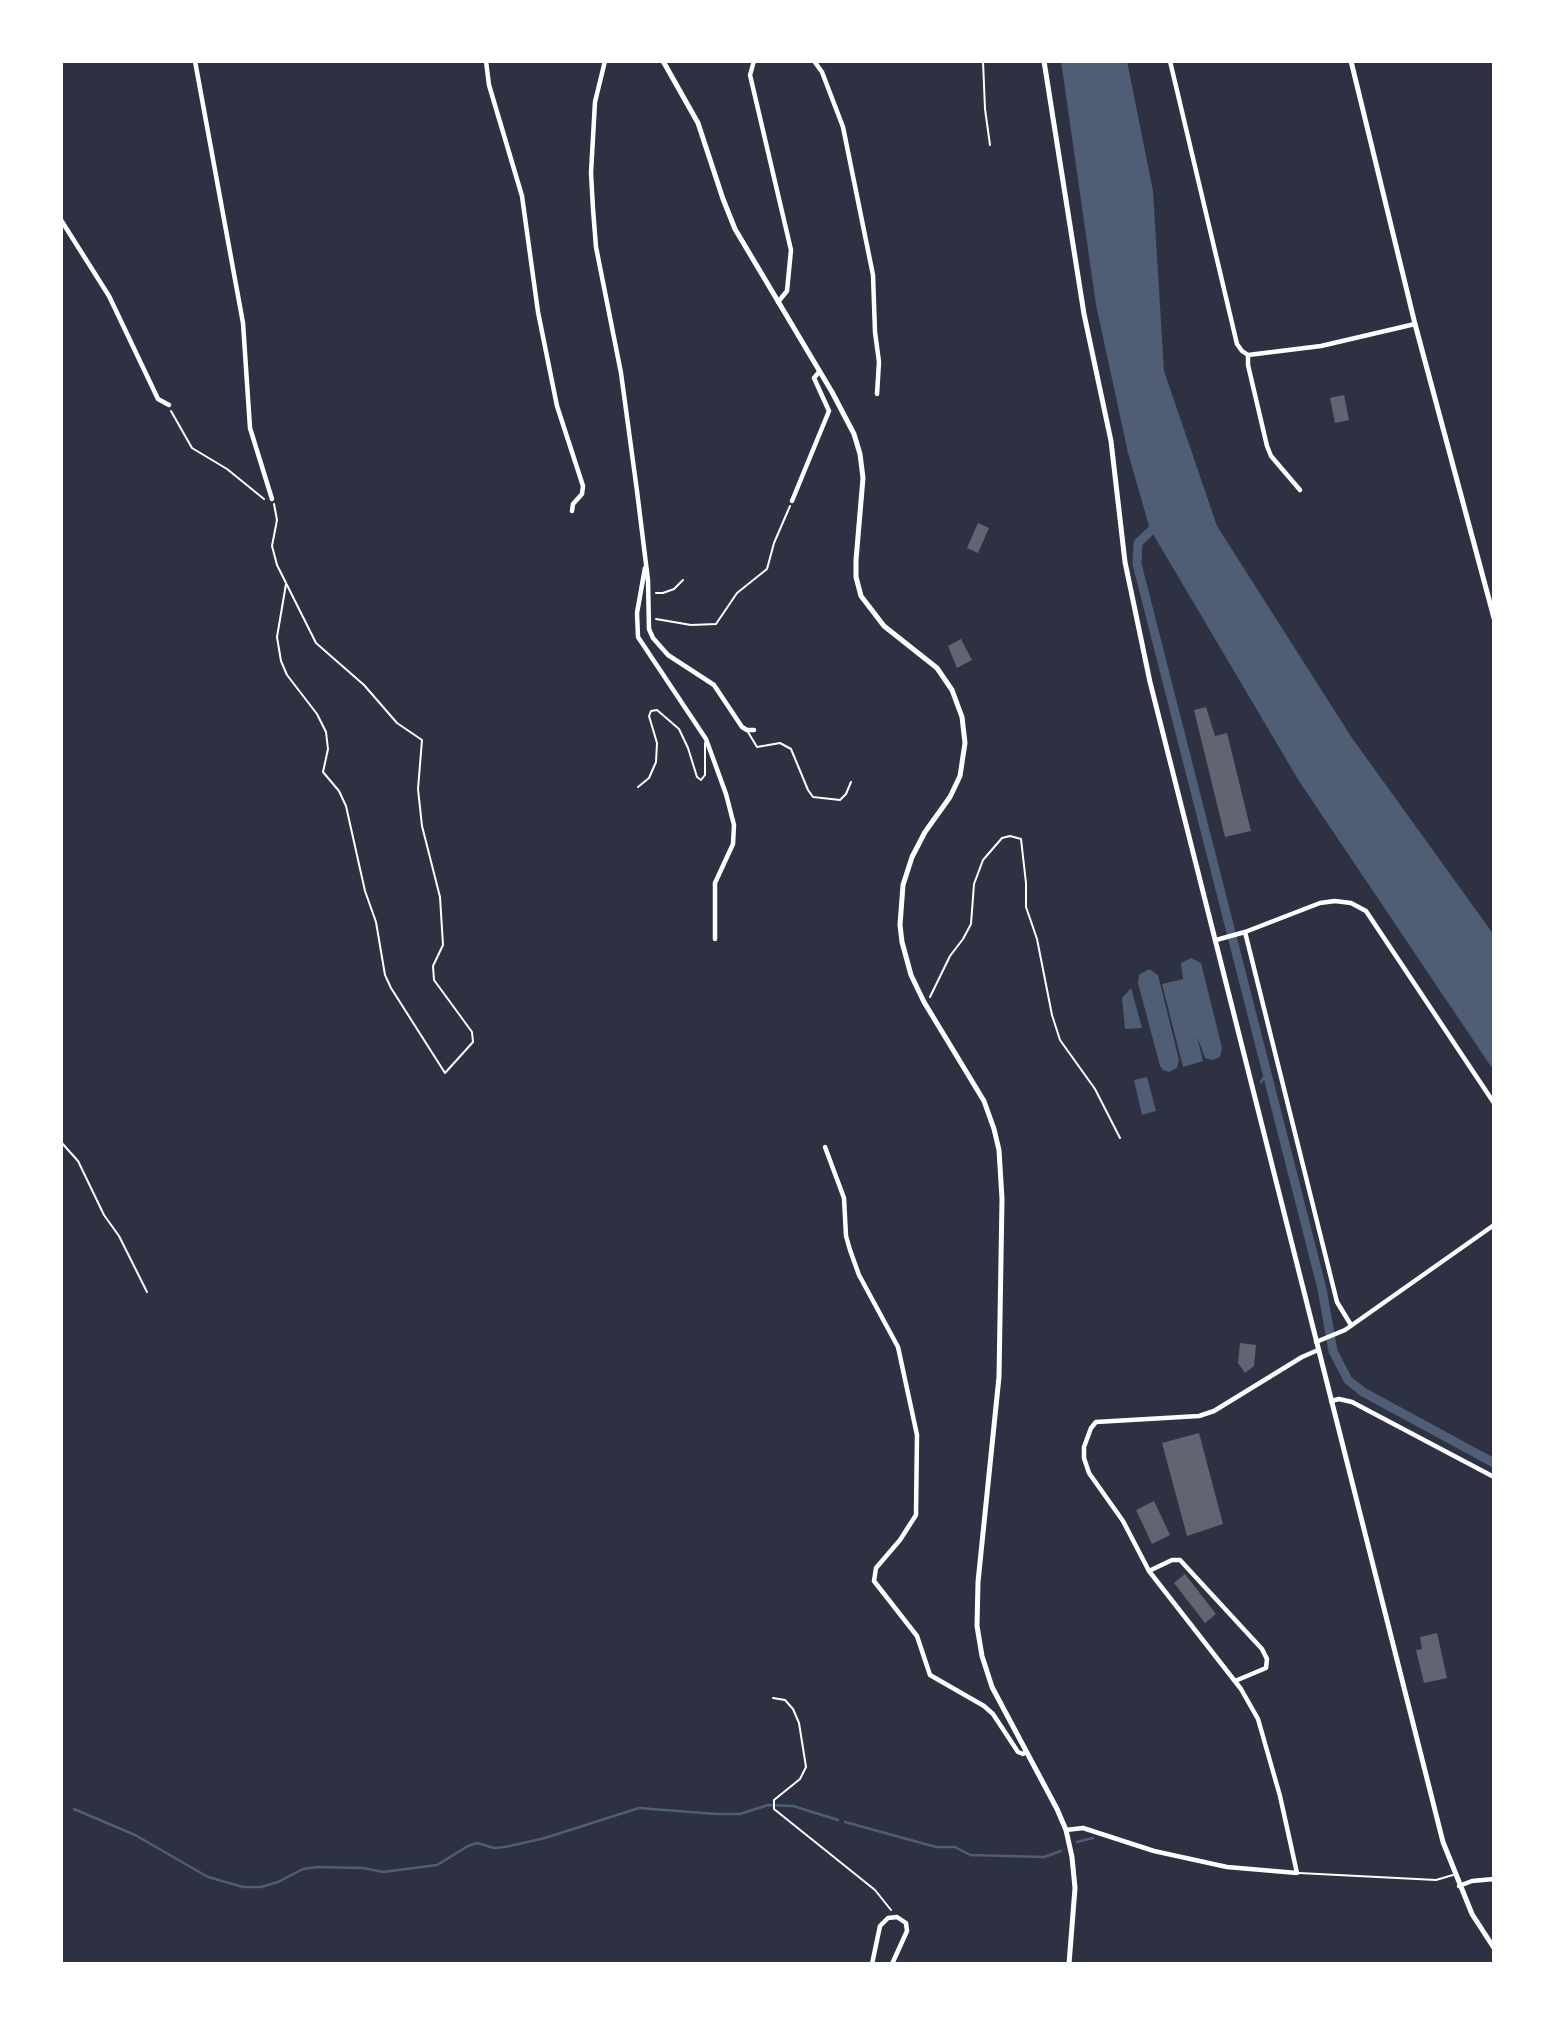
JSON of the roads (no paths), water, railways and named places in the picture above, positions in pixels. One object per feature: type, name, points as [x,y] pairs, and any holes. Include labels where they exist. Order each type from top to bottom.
[{"type":"street","points":[[195,61],[243,323],[250,428],[272,499]]},
{"type":"street","points":[[485,61],[489,85],[522,196],[538,312],[557,406],[583,486],[582,494],[573,504],[572,511]]},
{"type":"street","points":[[605,61],[595,102],[591,173],[593,209],[597,247],[625,401],[649,591],[648,619],[653,638],[661,648],[714,685],[738,722],[747,730],[754,730]]},
{"type":"street","points":[[663,61],[698,123],[735,229],[849,423],[860,454],[863,492],[856,560],[856,577],[861,596],[884,626],[940,672],[958,702],[964,730],[962,766],[956,786],[925,832],[912,857],[901,899],[900,925],[905,958],[924,1002],[984,1101],[999,1150],[1002,1199],[1000,1364],[976,1615],[981,1649],[992,1687],[1058,1809],[1066,1830],[1075,1885],[1069,1964]]},
{"type":"street","points":[[754,61],[750,75],[791,250],[788,291],[777,302]]},
{"type":"street","points":[[814,61],[822,72],[843,127],[871,267],[879,362],[877,394]]},
{"type":"street","points":[[1044,61],[1087,326],[1111,441],[1131,595],[1150,682],[1443,1842],[1454,1875],[1472,1914],[1494,1948]]},
{"type":"street","points":[[1170,61],[1237,344],[1242,351],[1248,355],[1321,346],[1415,324]]},
{"type":"street","points":[[1351,61],[1415,324],[1494,618]]},
{"type":"street","points":[[61,220],[109,296],[158,399],[169,405]]},
{"type":"street","points":[[1248,355],[1267,446],[1271,456],[1300,490]]},
{"type":"street","points":[[792,501],[829,411],[814,378],[819,372]]},
{"type":"street","points":[[646,568],[643,571],[637,613],[638,637],[706,739],[726,794],[735,831],[733,844],[715,883],[715,939]]},
{"type":"street","points":[[1216,940],[1245,932],[1320,903],[1351,903],[1366,911],[1494,1103]]},
{"type":"street","points":[[1245,932],[1337,1302],[1352,1325]]},
{"type":"street","points":[[825,1147],[845,1198],[849,1250],[859,1275],[898,1347],[917,1435],[915,1515],[900,1540],[876,1568],[874,1581],[917,1636],[929,1675],[984,1706],[993,1714],[1017,1752],[1026,1752]]},
{"type":"street","points":[[1316,1342],[1339,1334],[1494,1225]]},
{"type":"street","points":[[1066,1830],[1083,1828],[1190,1860],[1227,1867],[1297,1873],[1280,1796],[1258,1719],[1235,1681],[1149,1571],[1123,1521],[1093,1480],[1086,1466],[1084,1447],[1096,1422],[1199,1416],[1214,1411],[1318,1350]]},
{"type":"street","points":[[1331,1401],[1339,1399],[1352,1402],[1494,1477]]},
{"type":"street","points":[[1149,1571],[1172,1560],[1180,1560],[1262,1649],[1267,1660],[1266,1668],[1235,1681]]},
{"type":"street","points":[[1459,1886],[1472,1881],[1494,1879]]},
{"type":"street","points":[[872,1964],[878,1930],[885,1921],[894,1917],[904,1920],[907,1931],[892,1964]]},
{"type":"lane","points":[[983,61],[990,145]]},
{"type":"lane","points":[[638,787],[649,778],[656,762],[657,743],[649,716],[652,711],[657,710],[679,729],[697,777],[701,780],[705,775],[706,739]]},
{"type":"lane","points":[[747,730],[757,747],[780,743],[791,748],[799,762],[807,790],[813,797],[840,800],[846,794],[850,782]]},
{"type":"lane","points":[[61,1871],[61,1881]]},
{"type":"lane","points":[[1297,1873],[1436,1880],[1454,1875]]},
{"type":"water","points":[[1061,61],[1127,61],[1153,191],[1164,371],[1217,526],[1352,738],[1494,935],[1494,1071],[1299,781],[1150,529],[1128,453],[1096,305]]},
{"type":"water","points":[[1191,958],[1201,963],[1222,1048],[1220,1057],[1212,1060],[1205,1058],[1197,1036],[1203,1061],[1183,1067],[1162,984],[1183,979],[1181,963]]},
{"type":"water","points":[[1149,969],[1158,975],[1179,1060],[1177,1068],[1169,1072],[1160,1066],[1138,983],[1139,975]]},
{"type":"water","points":[[1131,988],[1142,1028],[1125,1029],[1122,998]]},
{"type":"water","points":[[1147,1077],[1156,1111],[1142,1115],[1134,1080]]},
{"type":"waterway","points":[[1159,523],[1138,543],[1137,564],[1322,1289],[1333,1351],[1348,1380],[1363,1392],[1494,1463]]},
{"type":"waterway","points":[[1261,1082],[1267,1073]]},
{"type":"waterway","points":[[74,1809],[135,1835],[208,1877],[243,1887],[261,1887],[278,1882],[303,1869],[317,1867],[363,1868],[383,1872],[437,1865],[477,1843],[494,1848],[505,1847],[545,1838],[639,1808],[740,1814],[768,1805],[793,1806],[838,1820]]},
{"type":"waterway","points":[[845,1822],[936,1847],[955,1847],[970,1855],[1044,1857],[1061,1851]]},
{"type":"waterway","points":[[1077,1842],[1093,1838]]}]
